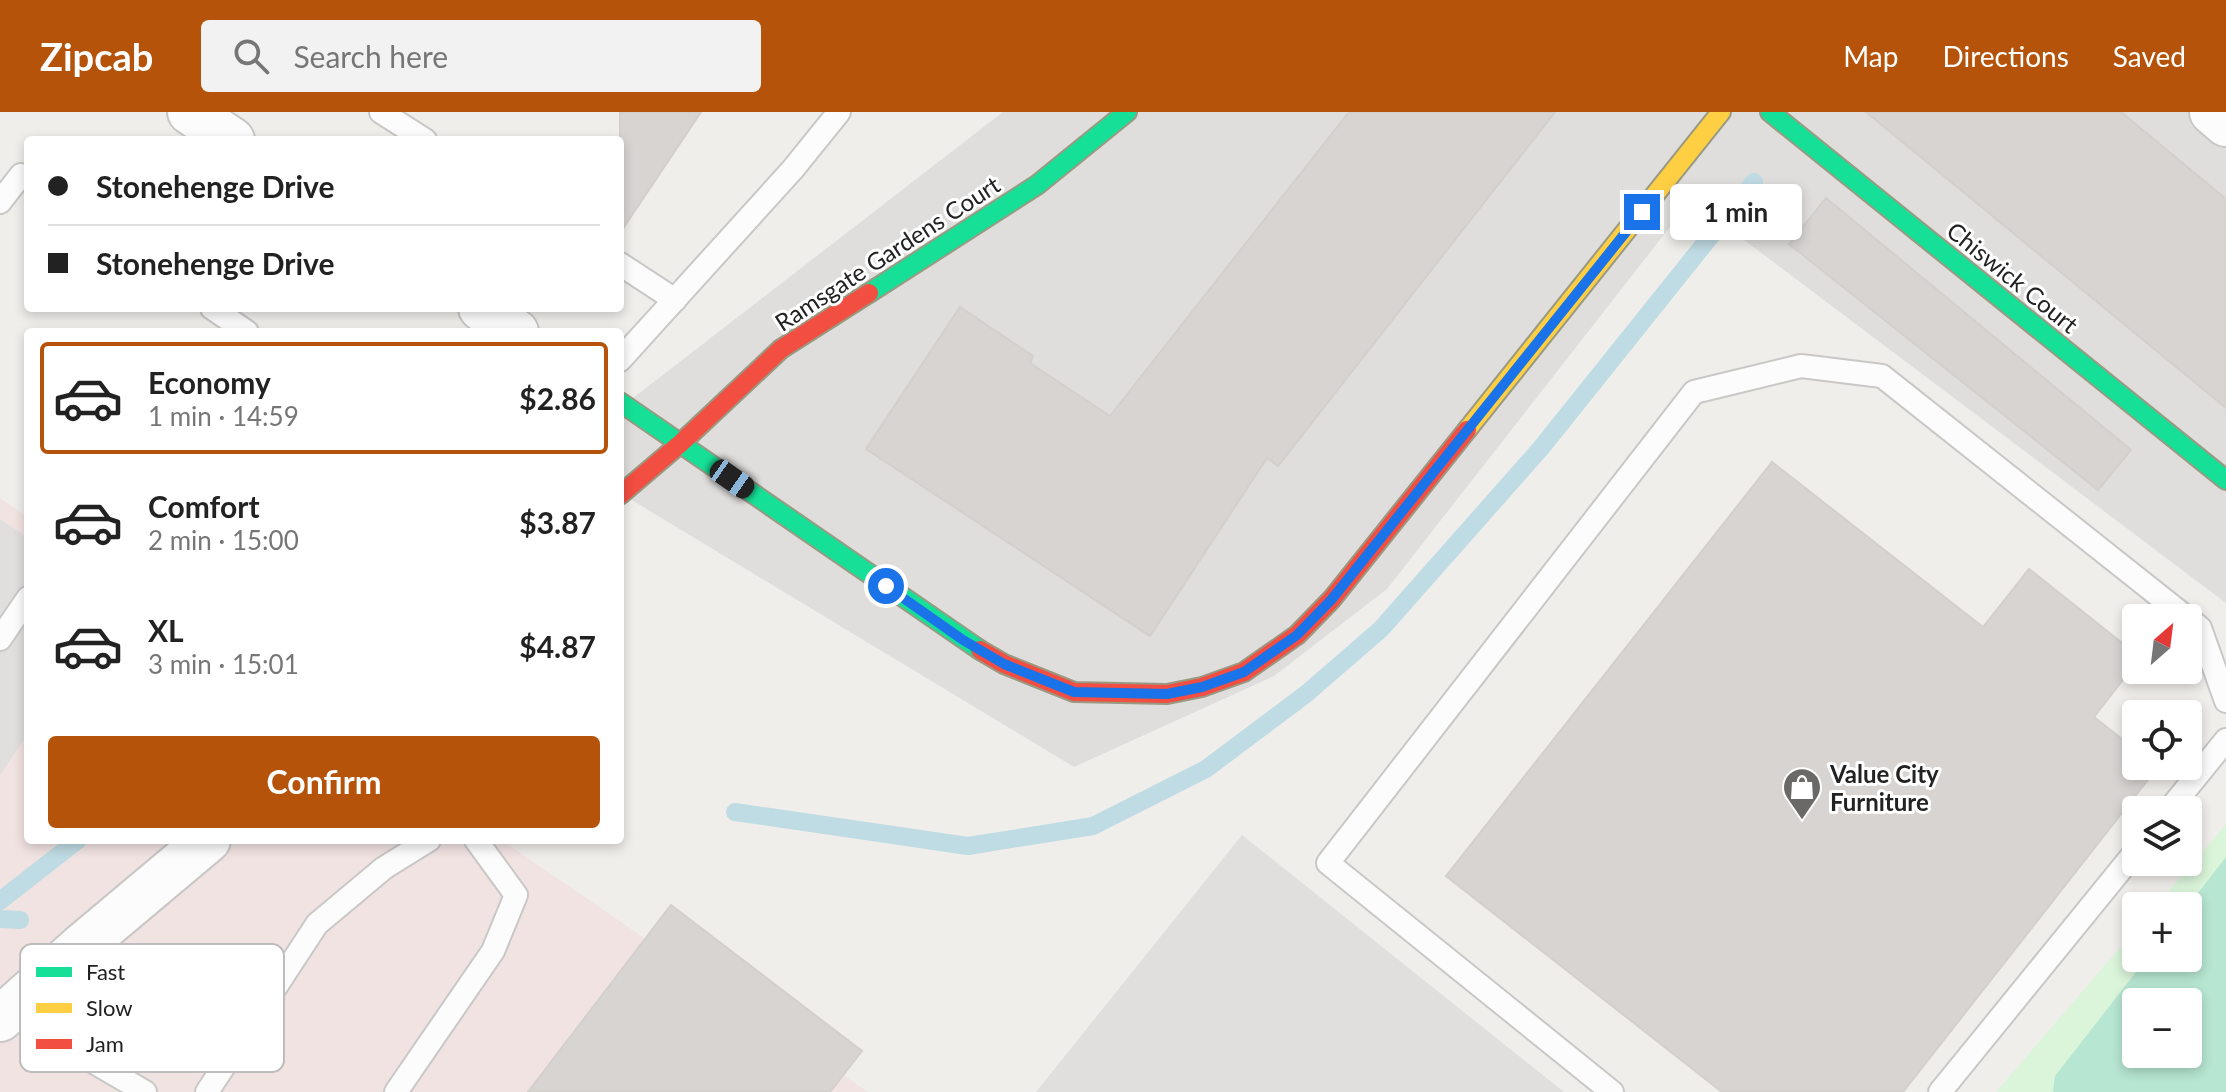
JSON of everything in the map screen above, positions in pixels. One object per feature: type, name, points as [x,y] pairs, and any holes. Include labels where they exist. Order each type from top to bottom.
[{"type":"street","points":[[190,112],[226,136]]},
{"type":"street","name":"Ramsgate Gardens Court","points":[[624,492],[781,349],[1037,185],[1127,112]]},
{"type":"street","name":"Chiswick Court","points":[[1770,112],[2226,480]]},
{"type":"street","points":[[2212,112],[2226,124]]},
{"type":"street","points":[[624,405],[963,640],[1004,664],[1074,692],[1167,694],[1202,687],[1244,672],[1297,635],[1332,599],[1718,113]]},
{"type":"street","points":[[487,312],[510,328]]},
{"type":"street","points":[[87,944],[203,844]]},
{"type":"street","points":[[4,1015],[20,1001]]},
{"type":"lane","points":[[381,112],[419,136]]},
{"type":"lane","points":[[624,356],[793,169],[839,112]]},
{"type":"lane","points":[[0,202],[21,175],[24,177]]},
{"type":"lane","points":[[624,267],[675,300]]},
{"type":"lane","points":[[218,312],[241,328]]},
{"type":"lane","points":[[1612,1092],[1328,863],[1694,392],[1801,366],[1882,376],[2170,604]]},
{"type":"lane","points":[[0,639],[24,604]]},
{"type":"lane","points":[[2202,634],[2226,701]]},
{"type":"lane","points":[[2180,796],[2226,740]]},
{"type":"lane","points":[[284,974],[317,924],[384,868],[423,844]]},
{"type":"lane","points":[[396,1092],[493,951],[516,895],[479,844]]},
{"type":"lane","points":[[1940,1092],[2122,868]]},
{"type":"lane","points":[[108,1072],[145,1092]]},
{"type":"lane","points":[[207,1092],[220,1072]]},
{"type":"shaded area","points":[[1003,112],[2226,112],[2226,603],[1691,200],[1387,589],[1274,676],[1074,767],[624,495],[624,405]]},
{"type":"shaded area","points":[[0,498],[24,514],[24,844],[508,844],[868,1092],[0,1092]]},
{"type":"shaded area","points":[[0,519],[24,535],[24,739],[0,775]]},
{"type":"shaded area","points":[[1242,835],[1564,1092],[1036,1092]]},
{"type":"green space","points":[[2226,824],[2226,1092],[1996,1092],[2122,945],[2122,972],[2202,972],[2202,892],[2168,892],[2182,876],[2202,876],[2202,852]]},
{"type":"green space","points":[[2226,857],[2226,1092],[2053,1092],[2055,1076],[2122,990],[2122,1068],[2202,1068],[2202,988],[2124,988],[2136,972],[2202,972],[2202,892],[2199,892]]},
{"type":"building","points":[[620,112],[701,112],[624,227],[624,136],[620,136]]},
{"type":"building","points":[[1349,112],[1555,112],[1278,466],[1267,458],[1150,636],[866,449],[960,307],[1033,356],[1030,363],[1110,416]]},
{"type":"building","points":[[1866,112],[2121,112],[2226,199],[2226,408]]},
{"type":"building","points":[[1826,198],[2131,450],[2098,490],[1789,244]]},
{"type":"building","name":"Value City Furniture","points":[[1772,462],[1983,627],[2029,569],[2122,643],[2122,681],[2094,717],[2122,739],[2122,780],[2148,780],[2135,796],[2122,796],[2122,813],[1903,1092],[1722,1092],[1446,876]]},
{"type":"building","points":[[671,905],[862,1051],[830,1092],[528,1092]]},
{"type":"waterway","points":[[735,812],[968,846],[1093,826],[1206,769],[1306,694],[1381,629],[1541,448],[1754,182]]},
{"type":"waterway","points":[[0,901],[73,844]]},
{"type":"waterway","points":[[0,919],[20,920]]},
{"type":"traffic: fast","points":[[869,293],[1037,185],[1127,112]]},
{"type":"traffic: fast","points":[[1770,112],[2226,480]]},
{"type":"traffic: fast","points":[[624,405],[980,650]]},
{"type":"traffic: slow","points":[[1467,430],[1721,112]]},
{"type":"traffic: jam","points":[[624,492],[781,349],[869,293]]},
{"type":"traffic: jam","points":[[980,650],[1004,664],[1074,692],[1167,694],[1202,687],[1244,672],[1297,635],[1332,599],[1467,430]]},
{"type":"place","name":"Value City Furniture","points":[[1802,821]]},
{"type":"route","points":[[886,586],[963,640],[1004,664],[1074,692],[1167,694],[1202,687],[1244,672],[1297,635],[1332,599],[1642,212]]}]
